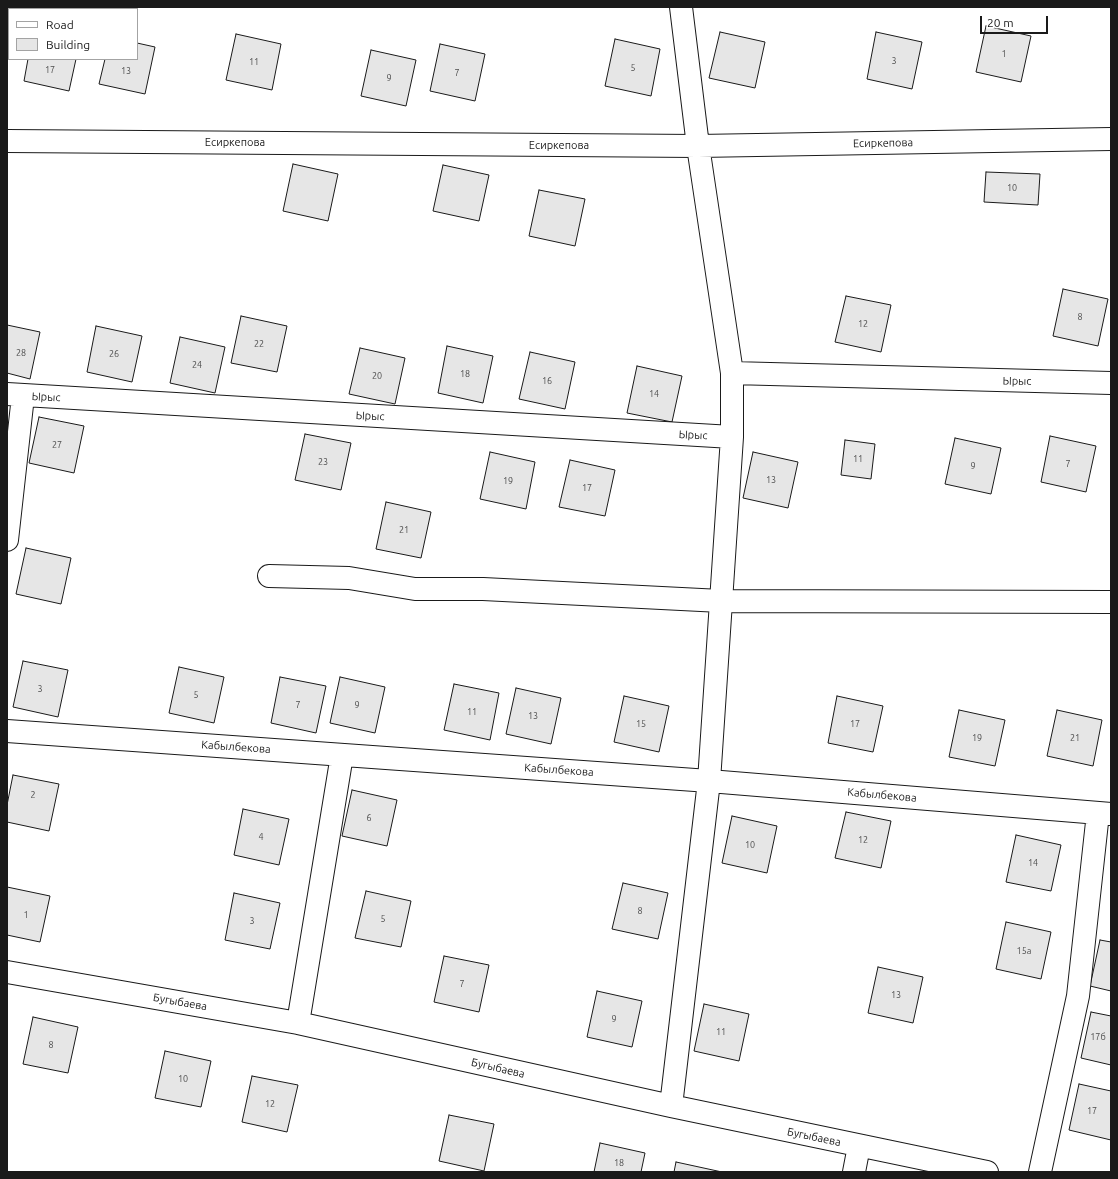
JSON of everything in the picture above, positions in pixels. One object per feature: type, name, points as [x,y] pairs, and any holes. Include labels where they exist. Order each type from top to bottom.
[{"type":"street","points":[[671,1106],[709,780],[732,437],[732,373],[698,146],[682,7]]},
{"type":"street","name":"Есиркепова","points":[[7,141],[698,146],[1111,139]]},
{"type":"street","name":"Ырыс","points":[[732,373],[1111,383]]},
{"type":"street","points":[[7,540],[15,395]]},
{"type":"street","name":"Ырыс","points":[[15,395],[732,437]]},
{"type":"street","points":[[269,576],[349,578],[415,589],[491,589],[720,601],[1111,602]]},
{"type":"street","name":"Кабылбекова","points":[[7,731],[709,780],[1104,814]]},
{"type":"street","points":[[298,1023],[342,755]]},
{"type":"street","points":[[1040,1172],[1078,996],[1104,814]]},
{"type":"street","name":"Бугыбаева","points":[[7,972],[298,1023],[671,1106],[987,1172]]},
{"type":"street","points":[[854,1172],[859,1146]]},
{"type":"building","points":[[986,26],[1031,36],[1021,82],[976,72]]},
{"type":"building","points":[[720,32],[765,42],[755,88],[709,78]]},
{"type":"building","points":[[876,32],[922,42],[912,89],[867,79]]},
{"type":"building","points":[[236,34],[281,44],[272,90],[226,80]]},
{"type":"building","points":[[615,39],[660,49],[651,96],[605,86]]},
{"type":"building","points":[[138,43],[155,47],[145,94],[99,84],[105,60],[138,60]]},
{"type":"building","points":[[440,44],[485,54],[475,101],[430,91]]},
{"type":"building","points":[[371,50],[416,60],[406,106],[361,96]]},
{"type":"building","points":[[28,60],[76,60],[69,91],[24,81]]},
{"type":"building","points":[[293,164],[338,174],[328,221],[283,211]]},
{"type":"building","points":[[443,165],[489,175],[479,221],[433,211]]},
{"type":"building","points":[[986,172],[1040,174],[1038,205],[984,202]]},
{"type":"building","points":[[539,190],[585,199],[575,246],[529,236]]},
{"type":"building","points":[[1063,289],[1108,299],[1098,346],[1053,336]]},
{"type":"building","points":[[846,296],[891,305],[881,352],[835,342]]},
{"type":"building","points":[[241,316],[287,326],[277,372],[231,363]]},
{"type":"building","points":[[7,325],[40,332],[30,379],[7,373]]},
{"type":"building","points":[[96,326],[142,336],[132,382],[87,372]]},
{"type":"building","points":[[180,337],[225,347],[215,393],[170,383]]},
{"type":"building","points":[[447,346],[493,356],[483,403],[438,393]]},
{"type":"building","points":[[360,348],[405,358],[395,404],[349,394]]},
{"type":"building","points":[[530,352],[575,362],[565,409],[519,399]]},
{"type":"building","points":[[637,366],[682,376],[672,422],[627,413]]},
{"type":"building","points":[[39,417],[84,426],[74,473],[29,463]]},
{"type":"building","points":[[305,434],[351,443],[341,490],[295,480]]},
{"type":"building","points":[[1050,436],[1096,446],[1086,492],[1041,482]]},
{"type":"building","points":[[955,438],[1001,448],[991,494],[945,484]]},
{"type":"building","points":[[845,440],[875,444],[871,479],[841,475]]},
{"type":"building","points":[[490,452],[535,462],[526,509],[480,499]]},
{"type":"building","points":[[753,452],[798,462],[788,508],[743,498]]},
{"type":"building","points":[[570,460],[615,470],[605,516],[559,507]]},
{"type":"building","points":[[386,502],[431,512],[421,558],[376,549]]},
{"type":"building","points":[[26,548],[71,558],[61,604],[16,594]]},
{"type":"building","points":[[23,661],[68,670],[58,717],[13,707]]},
{"type":"building","points":[[179,667],[224,677],[214,723],[169,713]]},
{"type":"building","points":[[280,677],[326,686],[316,733],[271,723]]},
{"type":"building","points":[[340,677],[385,687],[375,733],[330,723]]},
{"type":"building","points":[[454,684],[499,693],[490,740],[444,730]]},
{"type":"building","points":[[516,688],[561,698],[551,744],[506,734]]},
{"type":"building","points":[[624,696],[669,706],[659,752],[614,742]]},
{"type":"building","points":[[837,696],[883,706],[873,752],[828,743]]},
{"type":"building","points":[[959,710],[1005,720],[995,766],[949,757]]},
{"type":"building","points":[[1057,710],[1102,720],[1093,766],[1047,756]]},
{"type":"building","points":[[13,775],[59,784],[49,831],[7,822],[7,805]]},
{"type":"building","points":[[352,790],[397,800],[387,846],[342,836]]},
{"type":"building","points":[[243,809],[289,819],[279,865],[234,855]]},
{"type":"building","points":[[846,812],[891,821],[881,868],[835,858]]},
{"type":"building","points":[[732,816],[777,826],[767,873],[722,863]]},
{"type":"building","points":[[1016,835],[1061,845],[1051,891],[1006,882]]},
{"type":"building","points":[[623,883],[668,893],[658,939],[612,929]]},
{"type":"building","points":[[7,887],[50,896],[40,942],[7,935]]},
{"type":"building","points":[[366,891],[411,901],[401,947],[355,938]]},
{"type":"building","points":[[234,893],[280,903],[270,949],[225,940]]},
{"type":"building","points":[[1006,922],[1051,932],[1041,979],[996,969]]},
{"type":"building","points":[[1100,940],[1111,942],[1111,991],[1090,986]]},
{"type":"building","points":[[444,956],[489,965],[479,1012],[434,1002]]},
{"type":"building","points":[[878,967],[923,977],[913,1023],[868,1013]]},
{"type":"building","points":[[597,991],[642,1001],[632,1047],[587,1037]]},
{"type":"building","points":[[704,1004],[749,1014],[739,1061],[694,1051]]},
{"type":"building","points":[[1091,1012],[1111,1016],[1111,1065],[1081,1058]]},
{"type":"building","points":[[33,1017],[78,1027],[68,1073],[23,1064]]},
{"type":"building","points":[[165,1051],[211,1061],[201,1107],[155,1098]]},
{"type":"building","points":[[252,1076],[298,1085],[287,1132],[242,1122]]},
{"type":"building","points":[[1079,1084],[1111,1091],[1111,1140],[1069,1130]]},
{"type":"building","points":[[449,1115],[494,1124],[484,1171],[439,1161]]},
{"type":"building","points":[[600,1143],[645,1153],[641,1172],[594,1172]]},
{"type":"building","points":[[676,1162],[722,1172],[674,1172]]}]
